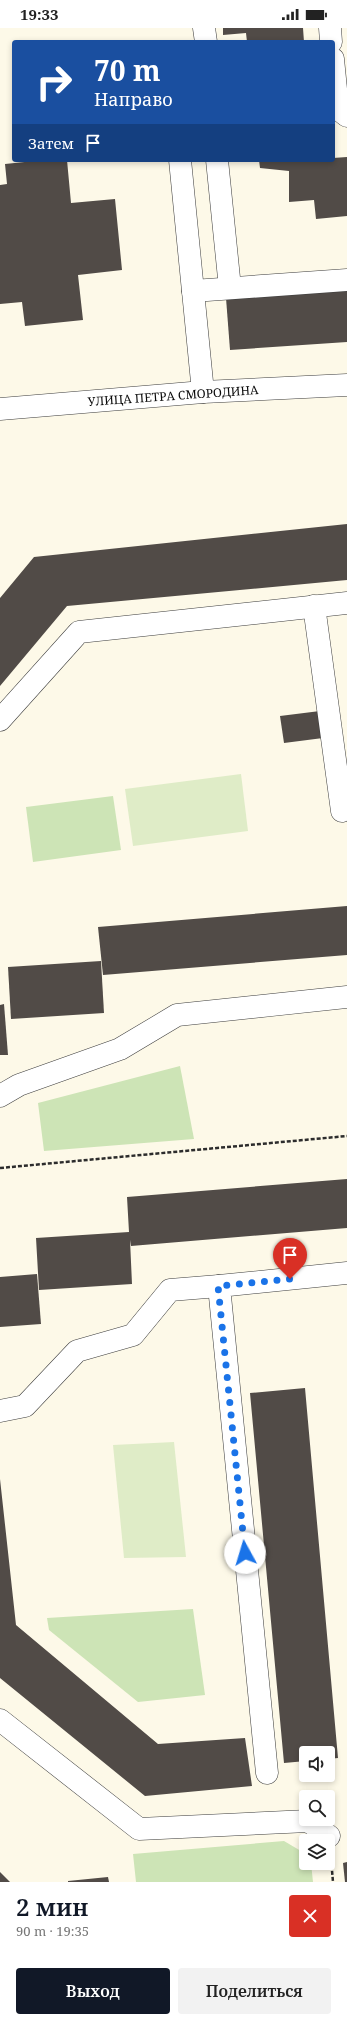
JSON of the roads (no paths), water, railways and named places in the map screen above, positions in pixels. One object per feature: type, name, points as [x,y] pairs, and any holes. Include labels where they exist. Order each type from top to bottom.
[{"type":"street","points":[[204,28],[206,40]]},
{"type":"street","points":[[330,28],[331,40]]},
{"type":"street","points":[[335,79],[338,109],[347,116]]},
{"type":"street","points":[[180,162],[204,392]]},
{"type":"street","points":[[217,162],[230,288]]},
{"type":"street","points":[[193,291],[347,280]]},
{"type":"street","name":"УЛИЦА ПЕТРА СМОРОДИНА","points":[[0,409],[204,392],[347,385]]},
{"type":"street","points":[[0,720],[80,632],[347,603]]},
{"type":"street","points":[[314,606],[342,811]]},
{"type":"street","points":[[0,1096],[19,1085],[120,1049],[177,1014],[347,997]]},
{"type":"street","points":[[0,1411],[25,1406],[77,1351],[133,1335],[170,1290],[347,1273]]},
{"type":"street","points":[[218,1286],[267,1773]]},
{"type":"street","points":[[0,1720],[140,1829],[308,1821],[326,1834]]}]
